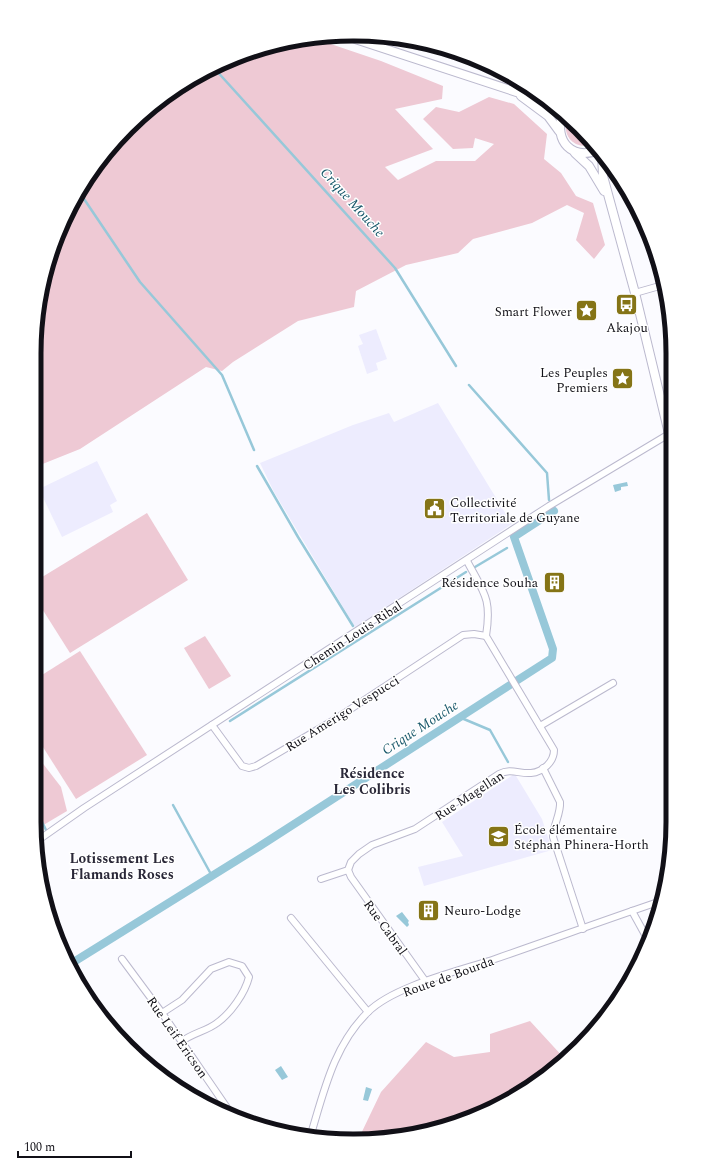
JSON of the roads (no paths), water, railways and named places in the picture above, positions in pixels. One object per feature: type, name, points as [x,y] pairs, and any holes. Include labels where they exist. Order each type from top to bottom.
[{"type":"main road","points":[[364,41],[531,97]]},
{"type":"main road","points":[[514,91],[548,116],[559,131],[562,139],[589,166],[610,200]]},
{"type":"main road","points":[[559,131],[561,120]]},
{"type":"main road","points":[[573,150],[583,153],[592,151]]},
{"type":"main road","points":[[603,165],[603,176],[635,293],[666,420]]},
{"type":"street","points":[[635,293],[658,286]]},
{"type":"street","name":"Chemin Louis Ribal","points":[[42,838],[212,725],[467,561],[549,506],[666,436]]},
{"type":"street","points":[[467,561],[488,601],[489,615],[486,636],[554,750],[554,757],[543,768],[560,802],[553,837],[583,929]]},
{"type":"street","name":"Rue Amerigo Vespucci","points":[[212,725],[242,766],[249,768],[256,766],[334,720],[463,635],[474,634],[486,636]]},
{"type":"street","points":[[540,726],[613,683]]},
{"type":"street","name":"Rue Magellan","points":[[348,870],[351,862],[372,845],[415,829],[506,770],[530,773],[543,768]]},
{"type":"street","points":[[321,879],[348,870]]},
{"type":"street","name":"Rue Cabral","points":[[348,870],[386,927],[426,982]]},
{"type":"street","name":"Route de Bourda","points":[[312,1131],[329,1072],[351,1032],[368,1012],[380,1002],[426,982],[655,903]]},
{"type":"street","points":[[632,911],[645,934]]},
{"type":"street","points":[[292,918],[368,1012]]},
{"type":"street","name":"Rue Leif Ericson","points":[[122,959],[162,1013],[226,1107]]},
{"type":"street","points":[[162,1013],[182,1000],[212,969],[229,962],[242,966],[249,977],[247,986],[235,1004],[217,1023],[190,1035],[181,1042]]},
{"type":"water","points":[[627,482],[628,486],[621,487],[621,490],[615,492],[613,485]]},
{"type":"water","points":[[402,912],[409,921],[409,925],[407,927],[396,916]]},
{"type":"water","points":[[281,1066],[288,1077],[282,1080],[275,1070]]},
{"type":"water","points":[[366,1087],[372,1089],[368,1101],[363,1100]]},
{"type":"waterway","name":"Crique Mouche","points":[[218,72],[395,268],[456,366]]},
{"type":"waterway","points":[[83,197],[140,282],[222,375],[254,450]]},
{"type":"waterway","name":"Crique Mouche","points":[[469,385],[547,473],[549,500]]},
{"type":"waterway","points":[[257,466],[298,537],[353,626]]},
{"type":"waterway","name":"Crique Mouche","points":[[74,962],[260,846],[552,658],[553,649],[514,537],[554,511]]},
{"type":"waterway","points":[[475,567],[507,548]]},
{"type":"waterway","points":[[230,721],[466,572]]},
{"type":"waterway","points":[[459,717],[490,730],[508,762]]},
{"type":"waterway","points":[[173,805],[212,876]]},
{"type":"waterway","points":[[41,820],[46,830]]},
{"type":"place","name":"Akajou","points":[[627,305]]},
{"type":"place","name":"Smart Flower","points":[[587,311]]},
{"type":"place","name":"Les Peuples Premiers","points":[[623,379]]},
{"type":"place","name":"Collectivité Territoriale de Guyane","points":[[434,509]]},
{"type":"place","name":"Résidence Souha","points":[[554,582]]},
{"type":"place","name":"École élémentaire Stéphan Phinera-Horth","points":[[499,836]]},
{"type":"place","name":"Neuro-Lodge","points":[[428,910]]},
{"type":"district","name":"Résidence Les Colibris","points":[[372,782]]},
{"type":"district","name":"Lotissement Les Flamands Roses","points":[[122,866]]}]
